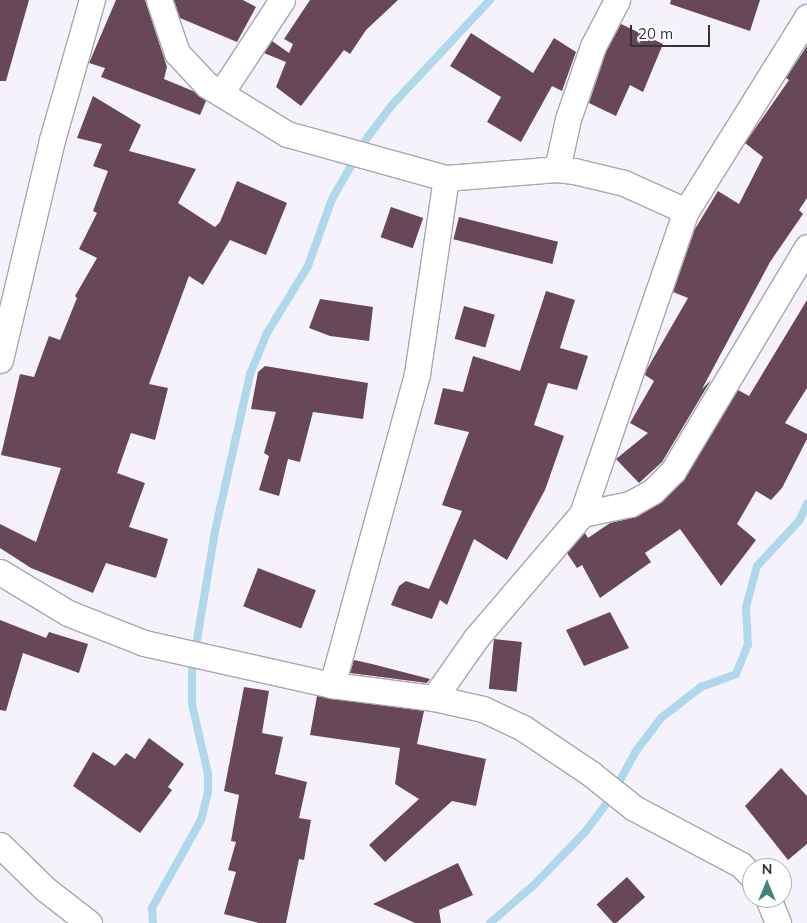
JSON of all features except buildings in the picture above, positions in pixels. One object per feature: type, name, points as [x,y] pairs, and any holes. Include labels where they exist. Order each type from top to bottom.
[{"type":"street","points":[[0,360],[5,305],[92,0]]},
{"type":"street","points":[[159,0],[177,53],[207,85],[288,134],[446,178],[557,169],[624,183],[686,211]]},
{"type":"street","points":[[221,93],[282,0]]},
{"type":"street","points":[[557,169],[568,118],[593,46],[617,0]]},
{"type":"street","points":[[434,698],[476,638],[582,514],[686,211],[807,17]]},
{"type":"street","points":[[332,684],[417,374],[446,178]]},
{"type":"street","points":[[582,514],[630,504],[653,491],[673,471],[807,248]]},
{"type":"street","points":[[0,572],[68,613],[144,643],[332,684],[434,698],[483,709],[523,728],[590,773],[634,808],[742,866]]},
{"type":"street","points":[[0,845],[44,888],[89,923]]},
{"type":"street","points":[[772,908],[778,923]]},
{"type":"waterway","points":[[153,923],[152,908],[201,820],[208,792],[208,774],[192,704],[192,670],[215,531],[250,374],[267,333],[308,266],[332,199],[367,138],[392,105],[490,0]]},
{"type":"waterway","points":[[490,923],[535,884],[585,832],[610,799],[636,751],[661,718],[701,687],[736,674],[748,645],[746,607],[757,566],[799,521],[807,504]]}]
